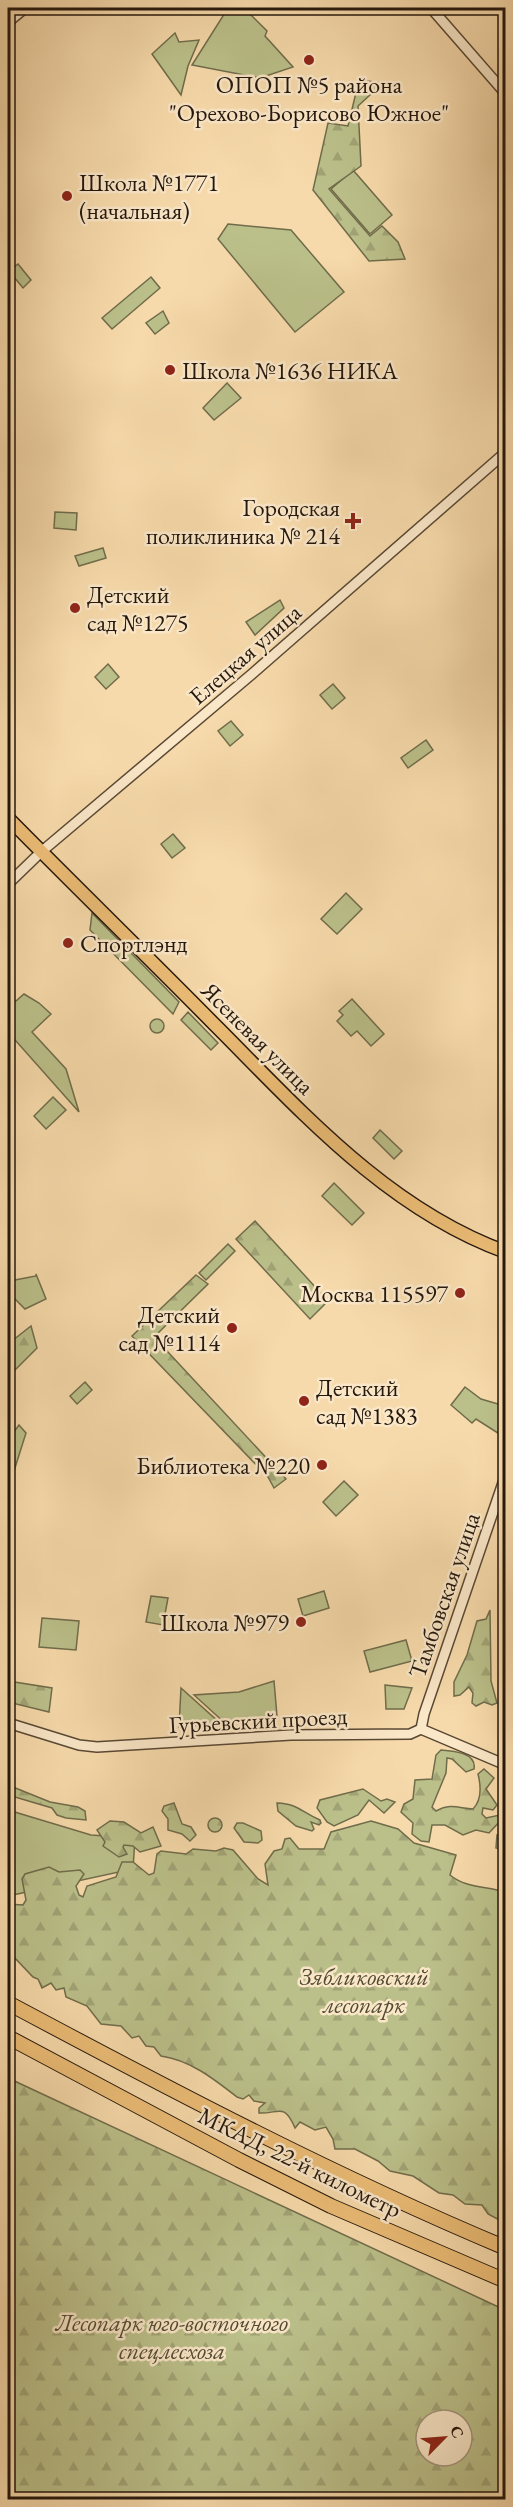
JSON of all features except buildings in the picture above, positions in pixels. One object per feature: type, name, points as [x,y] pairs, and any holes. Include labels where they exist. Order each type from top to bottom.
[{"type":"highway","name":"МКАД, 22-й километр","points":[[8,2003],[344,2178],[506,2248]]},
{"type":"highway","name":"МКАД, 22-й километр","points":[[8,2037],[321,2200],[506,2281]]},
{"type":"main road","name":"Ясеневая улица","points":[[8,818],[350,1156],[423,1209],[470,1236],[506,1252]]},
{"type":"street","points":[[8,22],[25,8]]},
{"type":"street","points":[[431,8],[506,94]]},
{"type":"street","name":"Елецкая улица","points":[[8,884],[41,852],[243,682],[506,452]]},
{"type":"street","name":"Тамбовская улица","points":[[421,1729],[424,1714],[506,1474]]},
{"type":"street","name":"Гурьевский проезд","points":[[8,1723],[79,1745],[97,1746],[138,1746],[291,1735],[402,1734],[421,1729]]},
{"type":"street","points":[[421,1729],[506,1765]]},
{"type":"green space","points":[[228,8],[244,8],[267,31],[265,36],[293,67],[260,78],[192,65]]},
{"type":"green space","points":[[175,33],[179,42],[199,40],[188,66],[181,95],[152,54]]},
{"type":"green space","points":[[359,80],[383,83],[358,106],[361,166],[329,189],[370,236],[382,226],[398,242],[405,259],[369,261],[313,190],[328,123],[348,126]]},
{"type":"green space","points":[[353,170],[392,215],[370,234],[331,189]]},
{"type":"green space","points":[[228,224],[291,230],[344,292],[295,332],[218,239]]},
{"type":"green space","points":[[18,264],[31,280],[23,288],[9,271]]},
{"type":"green space","points":[[151,277],[160,288],[112,329],[102,318]]},
{"type":"green space","points":[[163,311],[169,323],[155,334],[146,323]]},
{"type":"green space","points":[[227,383],[241,398],[214,420],[203,408]]},
{"type":"green space","points":[[55,512],[77,513],[76,530],[54,528]]},
{"type":"green space","points":[[103,548],[106,558],[79,566],[75,556]]},
{"type":"green space","points":[[280,600],[284,608],[255,635],[246,622]]},
{"type":"green space","points":[[108,664],[119,677],[106,689],[95,677]]},
{"type":"green space","points":[[333,684],[345,698],[332,709],[320,695]]},
{"type":"green space","points":[[231,721],[243,735],[230,746],[218,731]]},
{"type":"green space","points":[[426,740],[433,750],[408,768],[401,758]]},
{"type":"green space","points":[[173,834],[185,848],[172,858],[161,844]]},
{"type":"green space","points":[[346,893],[362,909],[337,934],[321,919]]},
{"type":"green space","points":[[92,913],[179,1002],[173,1014],[90,930]]},
{"type":"green space","points":[[24,994],[51,1014],[32,1032],[66,1069],[79,1112],[8,1032],[8,1008]]},
{"type":"green space","points":[[352,999],[384,1034],[371,1046],[357,1031],[351,1036],[337,1021],[343,1015],[339,1011]]},
{"type":"green space","points":[[188,1012],[218,1043],[211,1050],[181,1020]]},
{"type":"green space","points":[[154,1019],[160,1019],[164,1026],[160,1033],[154,1033],[150,1029],[150,1023]]},
{"type":"green space","points":[[53,1097],[66,1110],[46,1129],[34,1116]]},
{"type":"green space","points":[[380,1130],[402,1151],[394,1159],[373,1138]]},
{"type":"green space","points":[[334,1183],[364,1213],[352,1225],[322,1196]]},
{"type":"green space","points":[[255,1221],[328,1301],[310,1319],[236,1239]]},
{"type":"green space","points":[[228,1244],[235,1251],[206,1280],[199,1273]]},
{"type":"green space","points":[[36,1274],[46,1299],[25,1309],[8,1292],[10,1281],[36,1276]]},
{"type":"green space","points":[[196,1275],[208,1284],[154,1337],[286,1479],[274,1488],[268,1477],[132,1336]]},
{"type":"green space","points":[[31,1326],[37,1348],[8,1377],[8,1344]]},
{"type":"green space","points":[[85,1382],[92,1390],[77,1404],[70,1396]]},
{"type":"green space","points":[[465,1387],[481,1399],[505,1406],[505,1422],[501,1435],[476,1419],[472,1423],[451,1405]]},
{"type":"green space","points":[[19,1425],[26,1433],[14,1471],[8,1465],[8,1440]]},
{"type":"green space","points":[[344,1481],[358,1495],[336,1516],[323,1502]]},
{"type":"green space","points":[[324,1591],[329,1608],[303,1616],[298,1599]]},
{"type":"green space","points":[[151,1596],[168,1598],[163,1625],[146,1622]]},
{"type":"green space","points":[[490,1610],[491,1681],[497,1703],[492,1705],[484,1702],[476,1706],[472,1703],[473,1693],[469,1687],[460,1695],[454,1696],[454,1682],[467,1655],[477,1621],[486,1619]]},
{"type":"green space","points":[[42,1618],[79,1621],[76,1650],[39,1647]]},
{"type":"green space","points":[[406,1640],[412,1661],[370,1672],[364,1651]]},
{"type":"green space","points":[[8,1681],[52,1688],[49,1712],[8,1702]]},
{"type":"green space","points":[[274,1681],[277,1716],[226,1724],[194,1695],[239,1692]]},
{"type":"green space","points":[[385,1685],[412,1688],[404,1709],[386,1709]]},
{"type":"green space","points":[[181,1688],[221,1724],[179,1727]]},
{"type":"green space","points":[[441,1750],[468,1756],[472,1759],[474,1769],[466,1772],[452,1759],[447,1758],[446,1773],[432,1807],[436,1811],[450,1807],[473,1809],[480,1793],[478,1774],[484,1769],[494,1778],[486,1789],[497,1805],[493,1810],[483,1808],[482,1814],[486,1818],[500,1815],[503,1818],[489,1833],[476,1830],[463,1835],[445,1825],[432,1825],[429,1842],[421,1841],[412,1834],[413,1823],[401,1812],[404,1804],[413,1799],[415,1780],[432,1779],[436,1755]]},
{"type":"green space","points":[[8,1785],[50,1802],[78,1807],[85,1811],[86,1820],[66,1818],[57,1815],[52,1808],[8,1795]]},
{"type":"green space","points":[[363,1789],[381,1801],[387,1799],[395,1802],[384,1813],[369,1800],[358,1815],[334,1826],[327,1822],[317,1808],[320,1800]]},
{"type":"green space","points":[[174,1803],[182,1824],[191,1827],[196,1835],[190,1841],[182,1834],[168,1830],[168,1819],[162,1811],[164,1806]]},
{"type":"green space","points":[[277,1803],[295,1807],[320,1820],[321,1823],[319,1825],[311,1822],[314,1829],[312,1831],[296,1826],[278,1811]]},
{"type":"green space","points":[[8,1810],[91,1835],[135,1838],[133,1869],[8,1896]]},
{"type":"green space","points":[[212,1818],[218,1818],[222,1825],[218,1832],[212,1832],[208,1828],[208,1822]]},
{"type":"green space","points":[[110,1821],[124,1822],[141,1833],[153,1827],[161,1846],[140,1852],[133,1846],[124,1845],[127,1854],[119,1857],[103,1846],[105,1842],[97,1830]]},
{"type":"green space","name":"Зябликовский лесопарк","points":[[371,1821],[398,1829],[414,1843],[456,1855],[450,1875],[456,1879],[469,1885],[505,1892],[505,2223],[488,2214],[482,2205],[465,2204],[453,2195],[439,2193],[413,2176],[390,2171],[378,2161],[355,2149],[335,2149],[333,2139],[326,2127],[315,2130],[300,2122],[295,2128],[284,2112],[259,2113],[259,2108],[265,2103],[254,2101],[249,2095],[243,2099],[237,2097],[192,2066],[161,2056],[154,2047],[146,2046],[139,2036],[132,2038],[121,2026],[101,2024],[87,2006],[66,1997],[64,1988],[56,1990],[51,1983],[42,1988],[38,1979],[8,1954],[8,1904],[23,1905],[26,1900],[22,1879],[25,1874],[49,1867],[59,1872],[80,1870],[84,1874],[76,1886],[79,1895],[83,1897],[87,1886],[116,1877],[122,1862],[133,1862],[149,1875],[154,1873],[157,1854],[161,1851],[186,1854],[193,1849],[216,1851],[224,1848],[233,1850],[258,1879],[268,1885],[265,1864],[274,1851],[282,1849],[285,1839],[290,1838],[299,1849],[324,1849],[331,1832]]},
{"type":"green space","points":[[237,1823],[243,1823],[261,1831],[262,1840],[258,1843],[244,1842],[234,1828]]},
{"type":"green space","points":[[505,1831],[505,1850],[496,1848],[497,1835]]},
{"type":"green space","name":"Лесопарк юго-восточного спецлесхоза","points":[[8,2078],[505,2310],[505,2499],[8,2499]]},
{"type":"place","name":"ОПОП №5 района \"Орехово-Борисово Южное\"","points":[[309,60]]},
{"type":"place","name":"Школа №1771 (начальная)","points":[[67,196]]},
{"type":"place","name":"Школа №1636 НИКА","points":[[170,370]]},
{"type":"place","name":"Городская поликлиника № 214","points":[[353,521]]},
{"type":"place","name":"Детский сад №1275","points":[[75,608]]},
{"type":"place","name":"Спортлэнд","points":[[68,943]]},
{"type":"place","name":"Москва 115597","points":[[460,1293]]},
{"type":"place","name":"Детский сад №1114","points":[[232,1328]]},
{"type":"place","name":"Детский сад №1383","points":[[304,1401]]},
{"type":"place","name":"Библиотека №220","points":[[322,1465]]},
{"type":"place","name":"Школа №979","points":[[301,1622]]}]
